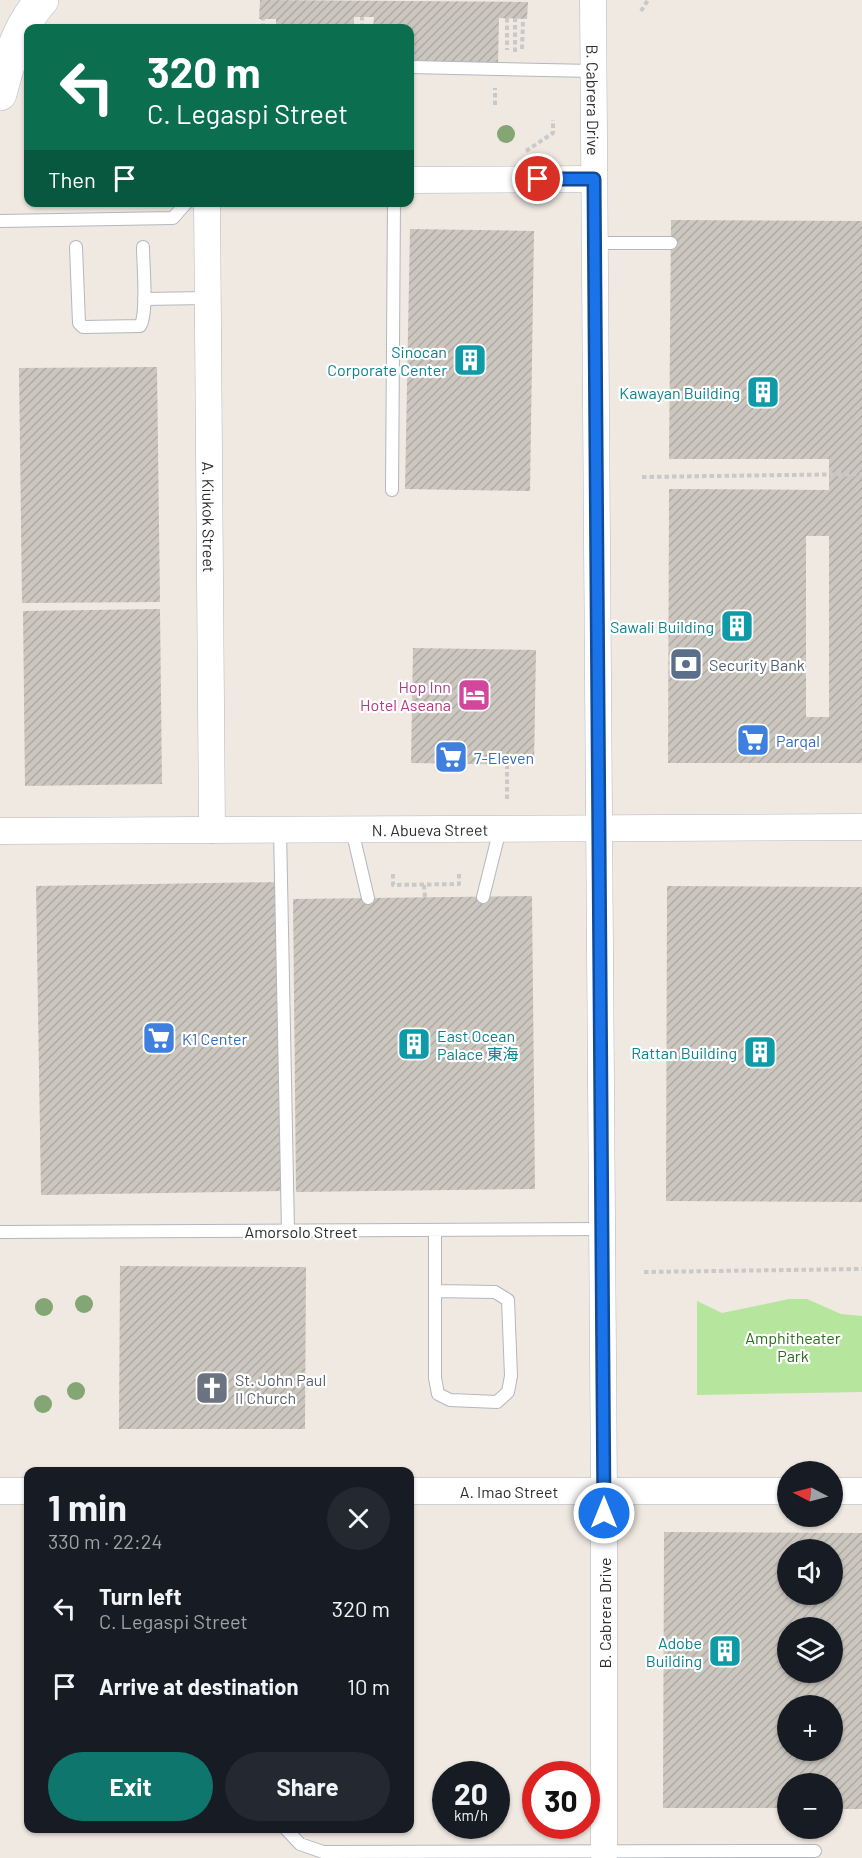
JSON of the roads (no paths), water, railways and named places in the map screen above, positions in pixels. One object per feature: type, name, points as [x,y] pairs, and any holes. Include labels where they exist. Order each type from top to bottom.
[{"type":"main road","points":[[25,24],[42,0]]},
{"type":"main road","points":[[0,94],[24,26]]},
{"type":"street","name":"B. Cabrera Drive","points":[[593,0],[604,1491],[604,1855]]},
{"type":"street","points":[[414,180],[594,179]]},
{"type":"street","name":"A. Kiukok Street","points":[[207,207],[212,830]]},
{"type":"street","name":"N. Abueva Street","points":[[0,831],[862,827]]},
{"type":"street","points":[[0,1491],[24,1491]]},
{"type":"street","name":"A. Imao Street","points":[[414,1491],[777,1491]]},
{"type":"street","points":[[843,1491],[862,1491]]},
{"type":"lane","points":[[414,67],[593,71]]},
{"type":"lane","points":[[0,221],[173,218],[183,207]]},
{"type":"lane","points":[[392,490],[394,207]]},
{"type":"lane","points":[[594,243],[671,243]]},
{"type":"lane","points":[[76,247],[79,324],[83,327],[140,326],[143,321],[144,299],[143,247]]},
{"type":"lane","points":[[144,299],[207,298]]},
{"type":"lane","points":[[483,897],[500,829]]},
{"type":"lane","points":[[280,830],[288,1231]]},
{"type":"lane","points":[[352,830],[368,898]]},
{"type":"lane","name":"Amorsolo Street","points":[[0,1232],[602,1229]]},
{"type":"lane","points":[[435,1230],[435,1291],[435,1378],[438,1394],[450,1400],[497,1402],[508,1392],[511,1376],[508,1300],[495,1292],[435,1291]]},
{"type":"lane","points":[[290,1833],[300,1844],[323,1852],[604,1855],[815,1851]]},
{"type":"place","name":"Sinocan Corporate Center","points":[[470,360]]},
{"type":"place","name":"Kawayan Building","points":[[763,392]]},
{"type":"place","name":"Sawali Building","points":[[737,626]]},
{"type":"place","name":"Security Bank","points":[[686,664]]},
{"type":"place","name":"Hop Inn Hotel Aseana","points":[[474,695]]},
{"type":"place","name":"Parqal","points":[[753,740]]},
{"type":"place","name":"7-Eleven","points":[[451,757]]},
{"type":"place","name":"K1 Center","points":[[159,1038]]},
{"type":"place","name":"East Ocean Palace 東海","points":[[414,1044]]},
{"type":"place","name":"Rattan Building","points":[[760,1052]]},
{"type":"place","name":"St. John Paul II Church","points":[[212,1388]]},
{"type":"place","name":"Adobe Building","points":[[725,1651]]},
{"type":"park label","name":"Amphitheater Park","points":[[793,1346]]}]
